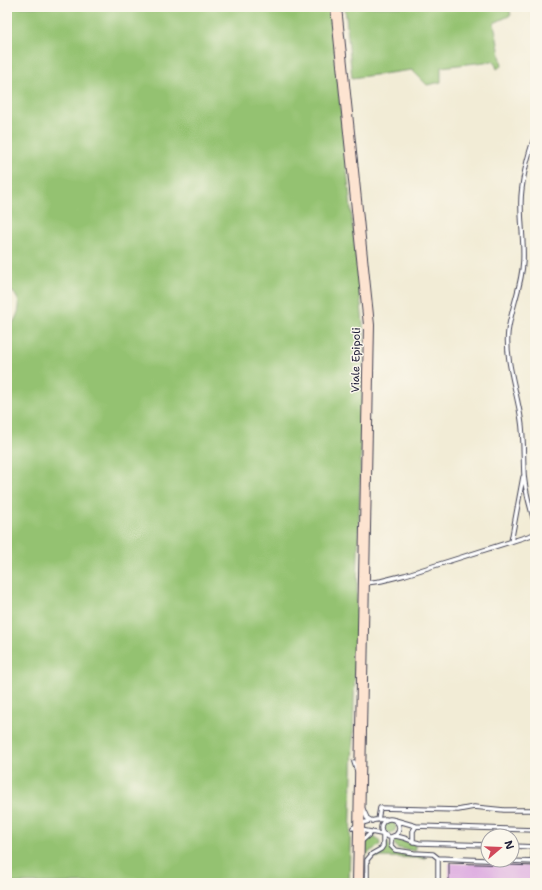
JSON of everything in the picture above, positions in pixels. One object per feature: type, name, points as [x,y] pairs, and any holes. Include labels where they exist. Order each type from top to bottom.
[{"type":"main road","name":"Viale Epipoli","points":[[336,7],[369,325],[365,583],[361,715]]},
{"type":"main road","points":[[358,883],[354,762],[361,715]]},
{"type":"main road","points":[[352,883],[360,791],[361,715]]},
{"type":"lane","points":[[535,136],[530,147],[522,193],[522,276],[508,332],[508,346],[522,421],[526,495],[535,524]]},
{"type":"lane","points":[[511,542],[524,474]]},
{"type":"lane","points":[[365,583],[405,575],[535,534]]},
{"type":"lane","points":[[360,791],[365,815],[372,821]]},
{"type":"lane","points":[[378,820],[380,808],[458,810],[474,807],[504,810],[535,810]]},
{"type":"lane","points":[[357,827],[372,821],[387,819],[395,820],[416,826],[535,830],[534,862],[438,858],[433,854],[395,850],[390,842],[391,838],[399,830],[399,826],[395,820]]},
{"type":"lane","points":[[367,883],[367,860],[372,854],[381,849],[383,846],[384,835],[382,825],[387,819]]},
{"type":"lane","points":[[413,842],[413,831],[416,826]]},
{"type":"lane","points":[[357,827],[384,835],[403,836],[413,842],[480,845]]},
{"type":"lane","points":[[358,849],[363,839],[372,832]]},
{"type":"lane","points":[[520,846],[534,846]]},
{"type":"lane","points":[[438,858],[438,883]]},
{"type":"green space","points":[[7,7],[330,7],[364,339],[349,883],[7,883],[7,332],[17,315],[19,304],[13,292],[7,294]]},
{"type":"green space","points":[[345,7],[509,7],[511,15],[494,23],[502,65],[497,69],[494,61],[441,67],[441,82],[427,85],[412,70],[352,78]]},
{"type":"green space","points":[[390,821],[394,823],[396,827],[394,831],[390,833],[386,831],[384,827],[386,823]]},
{"type":"green space","points":[[373,837],[378,839],[380,843],[379,846],[369,852],[366,856],[367,842]]},
{"type":"green space","points":[[396,840],[402,840],[415,845],[415,851],[397,848],[393,842]]},
{"type":"green space","points":[[386,841],[388,841],[392,850],[397,853],[425,856],[425,858],[373,857],[382,851],[385,847]]},
{"type":"building","points":[[449,863],[480,864],[480,868],[520,868],[520,865],[535,866],[535,883],[449,883]]}]
